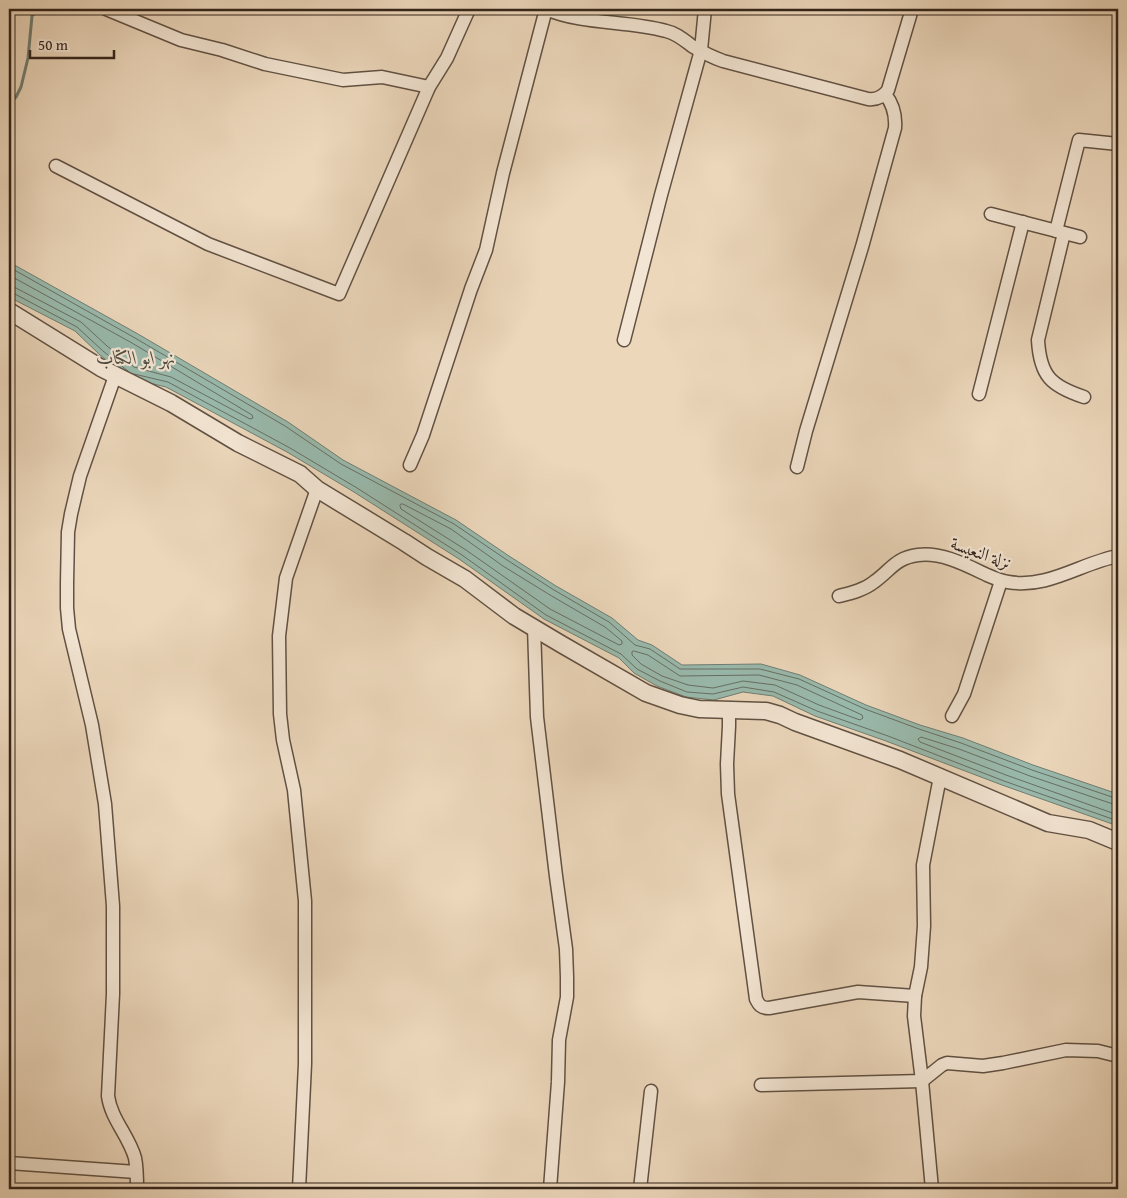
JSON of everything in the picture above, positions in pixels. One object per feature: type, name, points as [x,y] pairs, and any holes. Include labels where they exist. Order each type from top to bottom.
[{"type":"street","points":[[106,9],[182,40],[222,50],[265,64],[343,80],[382,76],[429,88]]},
{"type":"street","points":[[56,166],[208,244],[339,294],[429,88],[447,58],[469,9]]},
{"type":"street","points":[[410,465],[423,435],[486,250],[503,173],[549,9],[589,20],[640,25],[668,31],[713,57],[732,64],[868,99],[878,99],[885,94],[890,85],[912,9]]},
{"type":"street","points":[[624,340],[701,50],[705,9]]},
{"type":"street","points":[[798,467],[806,431],[894,134],[896,122],[894,109],[885,94]]},
{"type":"street","points":[[1084,397],[1070,393],[1048,378],[1042,367],[1038,340],[1078,140],[1118,144]]},
{"type":"street","points":[[991,214],[1080,237]]},
{"type":"street","points":[[979,394],[1023,222]]},
{"type":"street","points":[[9,311],[115,376],[172,403],[238,443],[300,474],[317,489],[465,579],[514,616],[646,693],[699,710],[751,710],[766,711],[780,715],[801,725],[900,760],[1048,823],[1089,830],[1118,842]]},
{"type":"street","points":[[115,376],[80,476],[71,514],[68,532],[67,608],[69,629],[92,725],[104,804],[113,916],[113,994],[108,1096],[111,1110],[135,1157],[137,1189]]},
{"type":"street","points":[[299,1189],[305,1064],[305,901],[294,790],[283,740],[280,714],[280,636],[286,578],[317,489]]},
{"type":"street","name":"نزلة النعيسة","points":[[839,596],[850,594],[870,585],[887,570],[907,557],[926,554],[944,557],[1001,581],[1013,583],[1036,582],[1062,576],[1097,561],[1118,556]]},
{"type":"street","points":[[952,716],[964,694],[1001,581]]},
{"type":"street","points":[[534,627],[537,717],[566,949],[567,977],[567,997],[559,1040],[558,1082],[550,1189]]},
{"type":"street","points":[[729,711],[728,794],[758,1004],[764,1008],[769,1008],[858,992],[915,996]]},
{"type":"street","points":[[932,1189],[914,1016],[924,926],[923,865],[940,777]]},
{"type":"street","points":[[761,1085],[922,1081],[947,1063],[982,1066],[1066,1050],[1098,1050],[1118,1056]]},
{"type":"street","points":[[640,1189],[651,1091]]},
{"type":"street","points":[[9,1163],[136,1172]]},
{"type":"water","name":"نهر ابو الكتاب","points":[[9,262],[138,334],[288,422],[343,460],[456,520],[556,586],[612,618],[638,640],[652,645],[682,665],[761,664],[800,675],[866,705],[1118,794],[1118,826],[815,716],[773,696],[743,692],[714,700],[686,697],[657,686],[634,673],[619,658],[544,619],[459,559],[287,452],[166,387],[129,378],[100,355],[75,331],[9,297]]},
{"type":"waterway","points":[[9,103],[16,97],[21,87],[28,58],[32,16],[38,9]]},
{"type":"waterway","points":[[138,9],[147,12],[156,9]]}]
